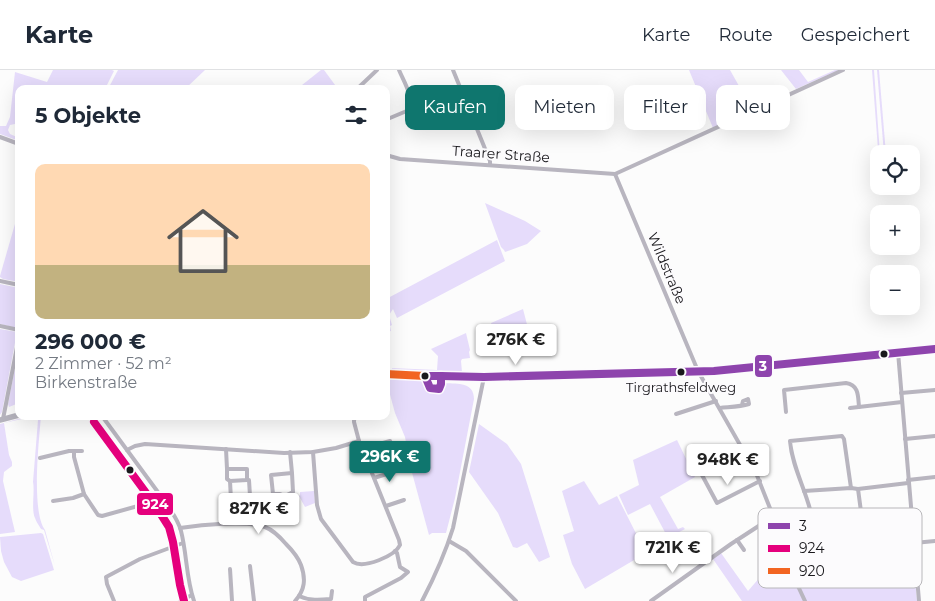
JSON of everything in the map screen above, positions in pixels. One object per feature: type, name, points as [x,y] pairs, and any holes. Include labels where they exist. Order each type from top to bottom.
[{"type":"main road","points":[[390,374],[484,377],[723,370],[935,348]]},
{"type":"main road","points":[[2,419],[15,416]]},
{"type":"street","points":[[361,85],[377,70]]},
{"type":"street","points":[[390,118],[409,110],[411,105],[411,98],[400,70]]},
{"type":"street","points":[[453,70],[490,165]]},
{"type":"street","points":[[615,174],[843,70]]},
{"type":"street","points":[[0,138],[15,143]]},
{"type":"street","name":"Traarer Straße","points":[[390,155],[400,158],[615,174]]},
{"type":"street","name":"Wildstraße","points":[[615,174],[696,371]]},
{"type":"street","points":[[0,281],[15,284]]},
{"type":"street","points":[[0,326],[15,329]]},
{"type":"street","points":[[898,352],[911,508]]},
{"type":"street","points":[[2,419],[15,356]]},
{"type":"street","points":[[696,371],[716,401],[745,453],[760,481],[771,508]]},
{"type":"street","points":[[422,601],[449,542],[484,377]]},
{"type":"street","points":[[786,412],[784,390],[846,383],[854,386],[857,391],[859,407]]},
{"type":"street","points":[[901,393],[935,390]]},
{"type":"street","points":[[676,414],[716,401]]},
{"type":"street","points":[[850,408],[902,402]]},
{"type":"street","points":[[720,408],[742,406]]},
{"type":"street","points":[[105,420],[170,509],[180,528],[194,601]]},
{"type":"street","points":[[314,452],[318,512],[321,519],[353,562],[356,565],[369,563],[395,551],[400,545],[399,540],[359,441],[354,420]]},
{"type":"street","points":[[809,508],[795,466],[790,441],[842,436],[844,438],[851,488]]},
{"type":"street","points":[[905,439],[935,436]]},
{"type":"street","points":[[127,450],[146,444],[314,452],[359,441]]},
{"type":"street","points":[[362,449],[390,441]]},
{"type":"street","points":[[226,449],[227,479],[230,481],[231,500]]},
{"type":"street","points":[[40,458],[69,451],[82,451]]},
{"type":"street","points":[[74,451],[84,494],[98,515],[102,516],[163,499]]},
{"type":"street","points":[[290,452],[292,473],[293,492],[285,496],[273,494],[271,475],[292,473]]},
{"type":"street","points":[[721,467],[745,453]]},
{"type":"street","points":[[227,469],[247,469],[250,496]]},
{"type":"street","points":[[374,478],[399,470]]},
{"type":"street","points":[[702,475],[716,502],[760,481]]},
{"type":"street","points":[[804,491],[858,489],[935,477]]},
{"type":"street","points":[[230,481],[248,480]]},
{"type":"street","points":[[858,489],[861,508]]},
{"type":"street","points":[[53,501],[84,494]]},
{"type":"street","points":[[386,506],[404,500]]},
{"type":"street","points":[[180,528],[242,524],[265,527],[272,531],[296,555],[304,572],[302,592],[295,601]]},
{"type":"street","points":[[651,601],[758,526]]},
{"type":"street","points":[[737,540],[744,550]]},
{"type":"street","points":[[922,543],[935,541]]},
{"type":"street","points":[[449,542],[466,551],[516,601]]},
{"type":"street","points":[[114,601],[106,577],[140,559],[183,543]]},
{"type":"street","points":[[365,601],[364,597],[401,578],[408,572],[400,567],[395,551]]},
{"type":"street","points":[[250,566],[254,601]]},
{"type":"street","points":[[230,568],[232,601]]},
{"type":"street","points":[[799,588],[806,601]]},
{"type":"street","points":[[918,588],[919,601]]},
{"type":"street","points":[[299,596],[305,600],[313,601],[331,599],[332,591]]},
{"type":"street","points":[[180,601],[192,595]]},
{"type":"shaded area","points":[[53,70],[114,71],[107,85],[15,85],[15,124],[10,125],[8,130],[10,134],[15,136],[15,140],[0,134],[0,126],[6,126],[10,117],[15,72],[47,82]]},
{"type":"shaded area","points":[[118,70],[205,70],[189,85],[110,85]]},
{"type":"shaded area","points":[[321,70],[324,70],[335,85],[302,85]]},
{"type":"shaded area","points":[[689,70],[730,70],[738,85],[716,85],[716,127],[713,128],[706,111],[706,85],[695,85]]},
{"type":"shaded area","points":[[781,70],[799,70],[808,82],[839,70],[796,89]]},
{"type":"shaded area","points":[[872,70],[874,70],[879,145],[878,145]]},
{"type":"shaded area","points":[[877,70],[879,70],[885,145],[883,145]]},
{"type":"shaded area","points":[[485,203],[525,221],[541,231],[527,244],[505,252],[501,247]]},
{"type":"shaded area","points":[[15,224],[15,281],[3,279],[0,276]]},
{"type":"shaded area","points":[[497,240],[505,261],[397,318],[393,309],[390,314],[390,297]]},
{"type":"shaded area","points":[[0,284],[15,287],[15,328],[0,324]]},
{"type":"shaded area","points":[[523,309],[532,344],[498,344],[491,323]]},
{"type":"shaded area","points":[[0,329],[15,332],[15,343],[0,415]]},
{"type":"shaded area","points":[[466,333],[470,358],[462,359],[462,372],[392,370],[392,368],[437,370],[438,356],[431,349]]},
{"type":"shaded area","points":[[15,368],[15,405],[9,407]]},
{"type":"shaded area","points":[[390,380],[421,380],[433,391],[441,391],[445,383],[460,384],[471,389],[473,393],[474,399],[455,498],[446,533],[432,533],[429,535],[411,469],[405,437],[390,395]]},
{"type":"shaded area","points":[[15,420],[17,420],[4,423],[12,466],[4,472],[3,481],[15,532],[0,534],[0,424]]},
{"type":"shaded area","points":[[38,420],[41,420],[37,475],[38,508],[55,566],[44,530],[41,529],[34,515],[33,482]]},
{"type":"shaded area","points":[[479,424],[507,444],[521,464],[550,557],[539,562],[527,543],[517,548],[513,547],[498,513],[469,472]]},
{"type":"shaded area","points":[[677,440],[695,477],[660,497],[678,529],[683,527],[685,529],[668,538],[650,504],[628,515],[619,495],[639,485],[633,460]]},
{"type":"shaded area","points":[[584,481],[599,505],[617,496],[646,553],[585,589],[572,564],[563,535],[574,531],[562,491]]},
{"type":"shaded area","points":[[314,491],[315,503],[305,507],[299,496],[300,492]]},
{"type":"shaded area","points":[[43,534],[54,570],[21,581],[12,577],[4,562],[0,537]]},
{"type":"shaded area","points":[[721,553],[748,591],[758,579],[758,588],[916,588],[917,601],[742,601],[713,559]]},
{"type":"transit line","name":"3","points":[[441,376],[484,377],[714,371],[935,349]]},
{"type":"transit line","name":"920","points":[[390,374],[425,376]]},
{"type":"transit line","name":"3","points":[[425,376],[441,376],[439,389],[430,388],[425,376]]},
{"type":"transit line","name":"924","points":[[94,422],[169,527],[184,601]]},
{"type":"place","name":"Tirgrathsfeldweg","points":[[681,372]]}]
